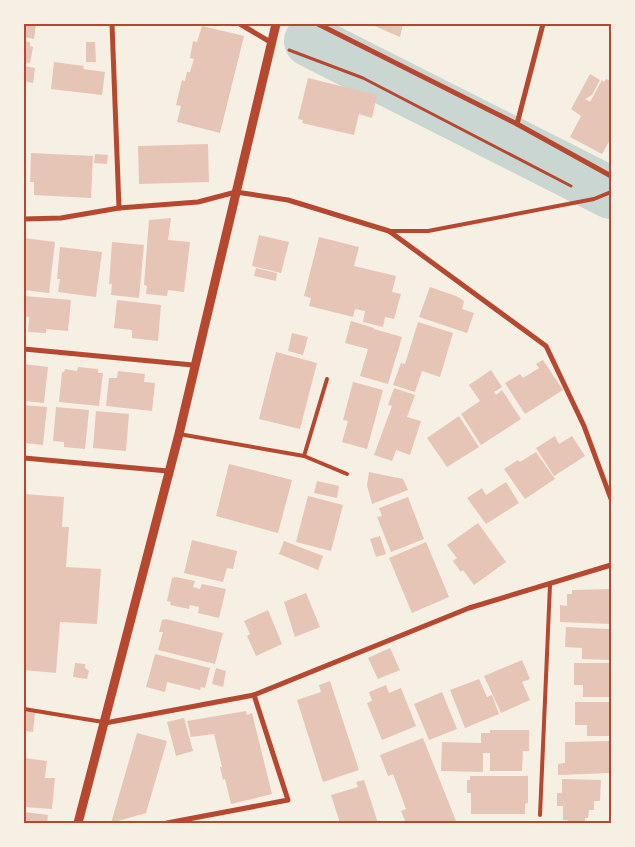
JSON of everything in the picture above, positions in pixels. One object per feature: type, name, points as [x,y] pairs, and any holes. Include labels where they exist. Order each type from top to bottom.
[{"type":"street","points":[[112,24],[119,208]]},
{"type":"street","points":[[240,24],[272,43]]},
{"type":"street","points":[[78,823],[179,434],[193,366],[276,24]]},
{"type":"street","points":[[318,24],[518,124],[611,176]]},
{"type":"street","points":[[518,124],[543,24]]},
{"type":"street","points":[[24,219],[61,218],[119,208],[198,202],[236,192],[288,200],[389,231],[546,346],[584,426],[611,499]]},
{"type":"street","points":[[24,348],[193,366]]},
{"type":"street","points":[[24,458],[168,472]]},
{"type":"street","points":[[105,723],[254,695],[470,608],[550,585],[611,564]]},
{"type":"street","points":[[167,823],[288,800],[254,695]]},
{"type":"lane","points":[[389,231],[428,231],[594,199],[611,192]]},
{"type":"lane","points":[[304,456],[326,379]]},
{"type":"lane","points":[[179,434],[304,456],[347,474]]},
{"type":"lane","points":[[540,815],[550,585]]},
{"type":"lane","points":[[24,709],[105,723]]},
{"type":"path","points":[[272,43],[363,78],[522,159],[594,199]]},
{"type":"building","points":[[24,24],[36,24],[34,39],[24,37]]},
{"type":"building","points":[[370,24],[403,24],[400,37]]},
{"type":"building","points":[[202,26],[244,36],[220,133],[177,122],[181,106],[176,105],[182,80],[185,81],[187,72],[190,72],[194,59],[190,58],[193,41],[197,42]]},
{"type":"building","points":[[24,41],[30,42],[30,46],[33,47],[30,63],[24,62]]},
{"type":"building","points":[[86,42],[95,42],[96,62],[86,62]]},
{"type":"building","points":[[54,62],[84,66],[83,69],[105,72],[102,95],[51,89]]},
{"type":"building","points":[[24,66],[35,68],[33,83],[24,81]]},
{"type":"building","points":[[590,74],[600,80],[592,95],[585,99],[590,102],[602,80],[604,82],[606,79],[611,81],[611,138],[602,154],[570,137],[581,116],[571,109]]},
{"type":"building","points":[[308,78],[377,95],[372,118],[359,114],[354,135],[302,123],[303,120],[298,119]]},
{"type":"building","points":[[208,144],[209,182],[139,184],[138,146]]},
{"type":"building","points":[[31,153],[93,156],[91,198],[34,195],[34,182],[30,182]]},
{"type":"building","points":[[95,154],[108,155],[107,164],[94,163]]},
{"type":"building","points":[[171,218],[168,240],[190,242],[184,292],[168,290],[167,296],[146,294],[147,286],[144,285],[149,220]]},
{"type":"building","points":[[259,235],[289,242],[281,273],[252,266]]},
{"type":"building","points":[[319,237],[359,247],[354,266],[396,276],[392,292],[401,294],[394,319],[385,317],[383,327],[363,322],[365,311],[355,309],[353,317],[309,306],[311,298],[304,296]]},
{"type":"building","points":[[24,238],[55,242],[49,293],[24,290]]},
{"type":"building","points":[[112,242],[144,245],[139,298],[111,295],[112,284],[109,284]]},
{"type":"building","points":[[60,247],[102,252],[96,297],[58,292],[60,279],[57,279]]},
{"type":"building","points":[[256,268],[277,273],[276,281],[254,276]]},
{"type":"building","points":[[430,287],[456,296],[464,301],[462,309],[474,313],[467,333],[419,317]]},
{"type":"building","points":[[24,296],[71,300],[68,331],[46,329],[46,333],[28,332],[29,317],[24,316]]},
{"type":"building","points":[[117,300],[161,305],[158,341],[132,338],[132,330],[114,328]]},
{"type":"building","points":[[351,321],[374,328],[372,334],[374,329],[402,337],[388,384],[360,376],[368,349],[345,343]]},
{"type":"building","points":[[418,322],[453,333],[440,377],[422,371],[415,392],[393,385],[401,363],[405,364]]},
{"type":"building","points":[[292,333],[308,337],[303,355],[288,351]]},
{"type":"building","points":[[276,352],[317,363],[300,429],[259,419]]},
{"type":"building","points":[[543,360],[563,390],[525,414],[505,383],[520,374],[523,378],[539,368],[536,364]]},
{"type":"building","points":[[24,364],[48,367],[44,403],[24,401]]},
{"type":"building","points":[[78,367],[98,369],[98,373],[103,373],[99,406],[59,402],[62,372],[65,369],[77,371]]},
{"type":"building","points":[[491,370],[502,387],[494,392],[496,395],[502,390],[521,419],[481,445],[461,414],[480,401],[469,385]]},
{"type":"building","points":[[118,371],[145,374],[144,382],[155,383],[152,411],[106,406],[109,378],[117,378]]},
{"type":"building","points":[[353,382],[383,390],[367,449],[342,442],[348,421],[343,420]]},
{"type":"building","points":[[394,388],[415,395],[407,417],[421,421],[410,455],[396,450],[392,461],[374,455],[392,406],[388,405]]},
{"type":"building","points":[[24,405],[47,407],[43,445],[24,443]]},
{"type":"building","points":[[56,407],[89,410],[85,449],[64,447],[64,442],[53,441]]},
{"type":"building","points":[[96,411],[129,414],[126,451],[93,448]]},
{"type":"building","points":[[459,416],[479,447],[447,467],[427,438]]},
{"type":"building","points":[[555,436],[559,444],[572,436],[585,456],[554,476],[536,448]]},
{"type":"building","points":[[536,452],[555,479],[525,499],[504,469]]},
{"type":"building","points":[[229,464],[292,480],[278,533],[216,516]]},
{"type":"building","points":[[369,472],[403,479],[408,490],[372,504],[367,485]]},
{"type":"building","points":[[317,481],[339,486],[337,498],[314,493]]},
{"type":"building","points":[[506,482],[519,503],[486,524],[467,498],[482,488],[486,495]]},
{"type":"building","points":[[24,494],[64,497],[62,527],[69,527],[66,567],[101,569],[97,624],[60,622],[56,673],[24,670]]},
{"type":"building","points":[[308,496],[343,505],[331,551],[296,542]]},
{"type":"building","points":[[408,497],[424,539],[391,552],[377,517],[382,516],[379,508]]},
{"type":"building","points":[[478,523],[506,562],[474,585],[463,570],[461,572],[453,561],[457,558],[447,545]]},
{"type":"building","points":[[380,536],[386,554],[376,557],[370,539]]},
{"type":"building","points":[[192,540],[237,551],[233,569],[227,568],[223,582],[184,573]]},
{"type":"building","points":[[284,541],[323,556],[318,570],[279,554]]},
{"type":"building","points":[[426,542],[449,597],[412,613],[389,558]]},
{"type":"building","points":[[176,577],[195,581],[193,587],[200,589],[202,584],[226,589],[219,618],[198,613],[199,607],[190,605],[189,609],[170,605],[171,602],[167,601],[172,578]]},
{"type":"building","points":[[611,589],[611,624],[560,622],[560,605],[567,606],[567,594],[572,594],[572,590]]},
{"type":"building","points":[[306,593],[320,627],[295,637],[284,602]]},
{"type":"building","points":[[268,610],[282,644],[256,656],[247,636],[250,634],[244,621]]},
{"type":"building","points":[[166,619],[223,633],[215,664],[158,650],[163,632],[159,632],[162,620]]},
{"type":"building","points":[[566,627],[609,629],[611,660],[582,659],[582,648],[565,647]]},
{"type":"building","points":[[390,648],[400,670],[378,679],[368,658]]},
{"type":"building","points":[[155,654],[210,668],[205,688],[201,687],[200,690],[167,682],[165,692],[146,687]]},
{"type":"building","points":[[522,660],[530,679],[522,682],[530,700],[501,713],[484,676]]},
{"type":"building","points":[[75,663],[85,664],[85,668],[89,671],[87,679],[73,677]]},
{"type":"building","points":[[574,663],[611,663],[611,697],[583,697],[583,685],[574,685]]},
{"type":"building","points":[[216,668],[226,671],[223,687],[212,684]]},
{"type":"building","points":[[479,679],[487,697],[492,695],[499,714],[465,728],[450,690]]},
{"type":"building","points":[[330,681],[359,770],[323,782],[297,700],[321,692],[319,685]]},
{"type":"building","points":[[386,685],[389,693],[401,688],[416,726],[382,740],[367,703],[372,701],[369,692]]},
{"type":"building","points":[[442,692],[457,729],[429,740],[414,704]]},
{"type":"building","points":[[575,702],[611,702],[611,736],[587,736],[587,725],[575,725]]},
{"type":"building","points":[[24,711],[35,713],[33,732],[24,731]]},
{"type":"building","points":[[246,711],[247,715],[252,713],[272,794],[231,804],[225,779],[223,780],[220,767],[222,767],[214,734],[191,737],[187,721]]},
{"type":"building","points":[[184,718],[193,751],[176,756],[167,722]]},
{"type":"building","points":[[490,730],[529,730],[529,751],[523,751],[522,771],[490,771],[490,753],[483,753],[483,772],[441,771],[442,742],[481,743],[481,733],[490,733]]},
{"type":"building","points":[[137,733],[167,741],[146,813],[111,823]]},
{"type":"building","points":[[423,738],[456,821],[449,823],[406,823],[401,811],[406,809],[393,774],[388,776],[380,755]]},
{"type":"building","points":[[610,741],[611,773],[558,775],[558,764],[565,763],[565,742]]},
{"type":"building","points":[[24,758],[47,761],[45,778],[55,778],[52,809],[24,807]]},
{"type":"building","points":[[470,776],[528,776],[528,803],[525,804],[525,814],[471,814],[471,793],[467,793],[467,780],[470,780]]},
{"type":"building","points":[[562,779],[601,780],[600,801],[594,801],[594,810],[589,810],[585,823],[567,823],[568,820],[563,820],[563,806],[557,806],[557,793],[562,793]]},
{"type":"building","points":[[364,780],[378,823],[340,823],[331,795],[358,787],[356,782]]},
{"type":"building","points":[[25,812],[48,815],[47,823],[24,823]]},
{"type":"waterway","points":[[310,41],[611,193]]}]
